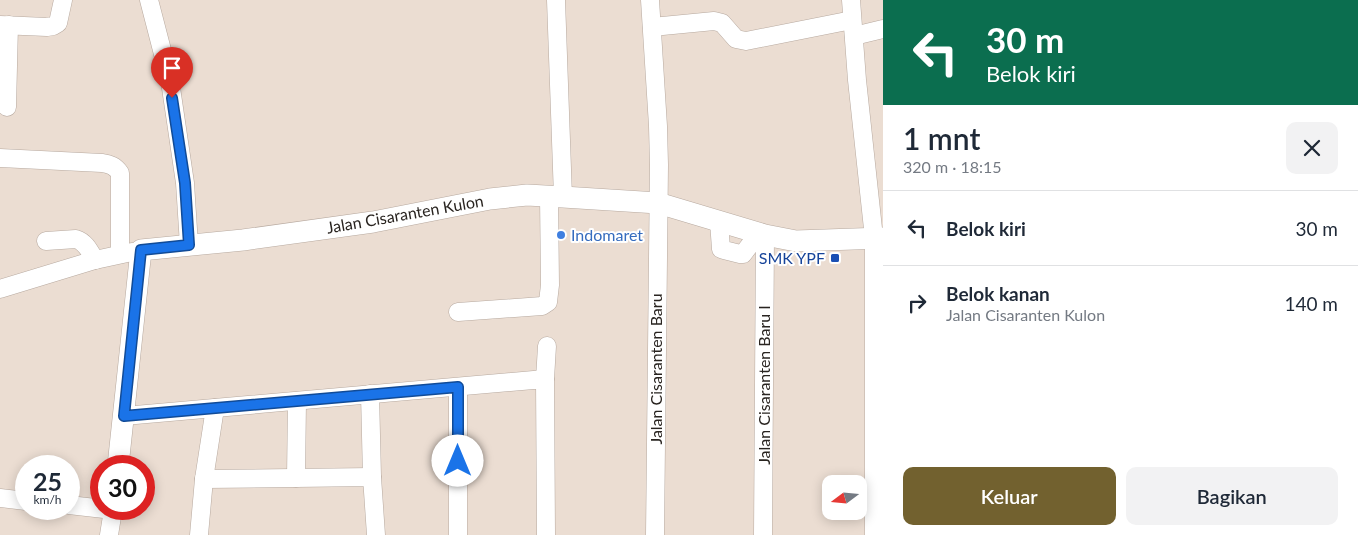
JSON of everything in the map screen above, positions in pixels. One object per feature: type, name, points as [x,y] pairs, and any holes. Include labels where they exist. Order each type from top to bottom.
[{"type":"main road","name":"Jalan Cisaranten Kulon","points":[[130,252],[243,240],[373,222],[490,199],[527,196],[556,196],[658,203],[762,234],[796,241],[878,238]]},
{"type":"main road","points":[[119,455],[124,416],[130,252]]},
{"type":"street","points":[[7,107],[4,25],[53,26],[58,23],[63,0]]},
{"type":"street","points":[[149,0],[170,80],[185,183],[189,245]]},
{"type":"street","points":[[458,312],[542,306],[548,302],[556,196],[556,0]]},
{"type":"street","name":"Jalan Cisaranten Baru","points":[[650,0],[658,126],[655,535]]},
{"type":"street","points":[[850,0],[856,80],[878,238],[874,535]]},
{"type":"street","points":[[652,27],[714,21],[722,23],[736,39],[746,41],[853,28],[883,29]]},
{"type":"street","points":[[0,158],[102,163],[116,167],[120,173],[130,252],[95,260],[0,289]]},
{"type":"street","name":"Jalan Cisaranten Baru I","points":[[762,234],[763,535]]},
{"type":"street","points":[[46,241],[81,240],[85,243],[95,260]]},
{"type":"street","points":[[546,346],[546,535]]},
{"type":"street","points":[[124,416],[545,380]]},
{"type":"street","points":[[458,387],[458,535]]},
{"type":"street","points":[[370,394],[372,477],[376,535]]},
{"type":"street","points":[[296,478],[297,401]]},
{"type":"street","points":[[199,535],[204,479],[216,408]]},
{"type":"street","points":[[204,479],[372,477]]},
{"type":"street","points":[[0,498],[15,500]]},
{"type":"street","points":[[109,535],[111,520]]},
{"type":"place","name":"Indomaret","points":[[561,235]]},
{"type":"place","name":"SMK YPF","points":[[835,258]]},
{"type":"route","points":[[172,98],[185,183],[189,245],[141,250],[124,416],[458,387],[458,461]]}]
